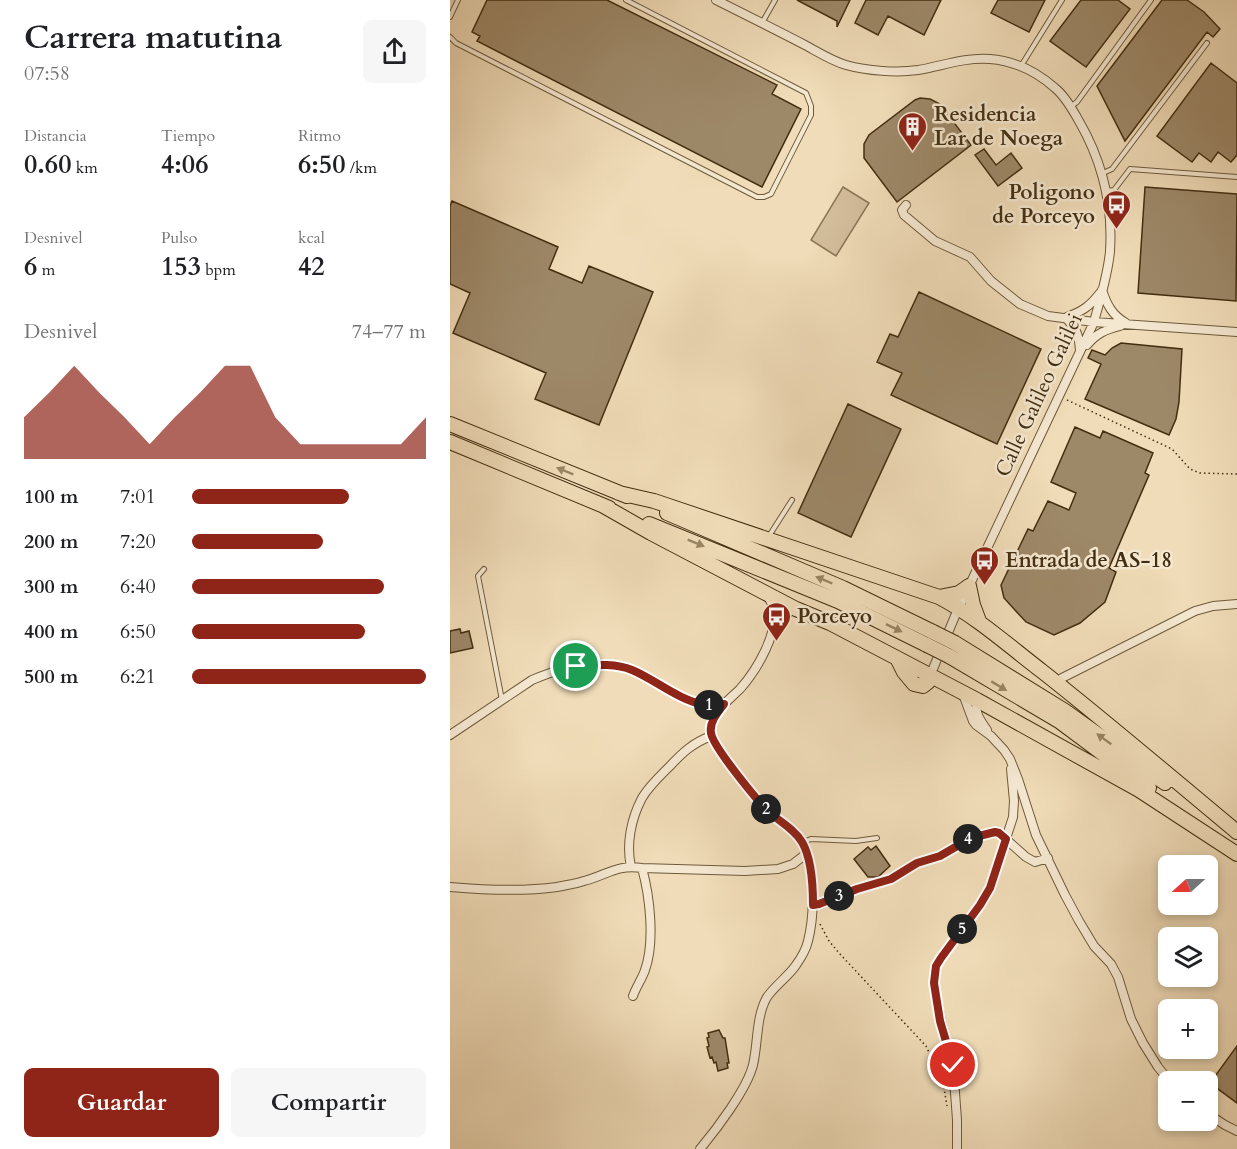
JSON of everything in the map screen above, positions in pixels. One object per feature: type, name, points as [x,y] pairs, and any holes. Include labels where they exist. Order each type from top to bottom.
[{"type":"highway","points":[[450,424],[843,588],[1065,711],[1237,833]]},
{"type":"highway","points":[[450,442],[930,638]]},
{"type":"highway","points":[[619,493],[654,501],[939,597],[957,612],[979,621],[1237,833]]},
{"type":"highway","points":[[603,505],[789,606],[813,611],[830,623],[897,658],[904,672],[914,684],[923,686],[928,682],[930,676],[977,700],[1139,790],[1237,853]]},
{"type":"highway","points":[[939,597],[959,593],[969,586],[979,621]]},
{"type":"highway","points":[[952,649],[1059,722],[1237,853]]},
{"type":"street","name":"Calle Galileo Galilei","points":[[716,0],[845,65],[890,72],[917,70],[971,58],[1012,62],[1021,66],[1034,72],[1056,88],[1084,131],[1102,173],[1107,191],[1110,251],[1094,322],[969,586],[930,676]]},
{"type":"street","points":[[906,205],[902,210],[904,215],[935,241],[970,257],[991,281],[1020,304],[1048,316],[1094,322],[1237,332]]},
{"type":"street","points":[[1066,318],[1081,312],[1102,290]]},
{"type":"street","points":[[1102,290],[1107,305],[1117,318],[1127,324]]},
{"type":"street","points":[[1066,318],[1079,337],[1080,352]]},
{"type":"street","points":[[1080,352],[1094,337],[1104,331],[1127,324]]},
{"type":"street","points":[[1058,684],[1062,678],[1195,611],[1213,606],[1237,604]]},
{"type":"street","points":[[772,630],[789,612],[789,606]]},
{"type":"street","points":[[700,1149],[748,1078],[753,1066],[761,1012],[766,999],[785,979],[803,954],[808,941],[813,905],[813,882],[802,842],[756,798],[711,736],[710,729],[724,704],[750,677],[761,660],[772,630],[789,606]]},
{"type":"street","points":[[450,735],[532,680],[567,667],[620,666],[632,670],[687,700],[706,705],[724,704]]},
{"type":"street","points":[[962,692],[976,725],[991,736]]},
{"type":"street","points":[[977,700],[979,718],[1010,759],[1033,826],[1079,921],[1118,977],[1131,1019],[1161,1071]]},
{"type":"street","points":[[631,867],[628,841],[642,798],[692,745],[711,736]]},
{"type":"street","points":[[957,1145],[953,1065],[940,1021],[934,973],[941,958],[990,888],[1013,817],[1014,801],[1010,759]]},
{"type":"street","points":[[813,905],[891,879],[917,863],[940,856],[971,838],[995,832],[1035,862],[1048,858]]},
{"type":"street","points":[[450,887],[490,890],[557,887],[585,881],[619,868],[631,867],[746,871],[793,864],[806,854]]},
{"type":"street","points":[[633,996],[646,970],[649,952],[651,918],[642,868]]},
{"type":"street","points":[[1218,1120],[1237,1131]]},
{"type":"lane","points":[[450,17],[458,0]]},
{"type":"lane","points":[[450,37],[456,43],[757,197],[771,194],[811,115],[811,106],[806,93],[626,0]]},
{"type":"lane","points":[[762,23],[775,0]]},
{"type":"lane","points":[[1021,66],[1062,0]]},
{"type":"lane","points":[[1070,107],[1077,102],[1151,0]]},
{"type":"lane","points":[[1102,173],[1112,169],[1207,43]]},
{"type":"lane","points":[[1107,191],[1114,190],[1130,169],[1237,177]]},
{"type":"lane","points":[[767,539],[792,500]]},
{"type":"lane","points":[[484,569],[478,576],[502,701]]},
{"type":"lane","points":[[802,842],[811,839],[856,841],[876,838]]},
{"type":"path","points":[[1066,399],[1172,449],[1190,469],[1200,473],[1237,474]]},
{"type":"path","points":[[813,905],[829,941],[926,1046],[944,1088],[947,1110]]},
{"type":"shaded area","points":[[843,187],[869,203],[836,256],[811,240]]},
{"type":"building","points":[[487,0],[607,0],[777,85],[772,94],[801,109],[762,187],[477,41],[480,36],[472,32]]},
{"type":"building","points":[[797,0],[850,0],[837,27],[837,21]]},
{"type":"building","points":[[866,0],[941,0],[924,35],[888,16],[878,35],[855,23]]},
{"type":"building","points":[[998,0],[1045,0],[1029,32],[991,13]]},
{"type":"building","points":[[1081,0],[1118,0],[1130,9],[1086,67],[1050,41]]},
{"type":"building","points":[[1162,0],[1187,0],[1204,12],[1220,29],[1213,37],[1207,32],[1125,141],[1097,86]]},
{"type":"building","points":[[1211,63],[1237,83],[1237,155],[1231,162],[1218,152],[1211,162],[1199,153],[1192,162],[1157,136]]},
{"type":"building","name":"Residencia Lar de Noega","points":[[920,98],[930,99],[940,104],[971,145],[897,202],[864,158],[864,144],[869,135]]},
{"type":"building","points":[[984,149],[996,165],[1011,153],[1022,168],[998,186],[975,155]]},
{"type":"building","points":[[1145,187],[1237,194],[1236,301],[1138,293]]},
{"type":"building","points":[[452,201],[558,247],[549,269],[582,283],[589,266],[653,292],[599,425],[535,399],[546,373],[453,333],[470,293],[450,284],[450,206]]},
{"type":"building","points":[[919,292],[1041,349],[997,444],[891,395],[902,373],[877,362],[890,334],[898,337]]},
{"type":"building","points":[[1121,343],[1182,349],[1179,402],[1176,419],[1169,435],[1085,399],[1101,364],[1088,358],[1092,350],[1105,355]]},
{"type":"building","points":[[848,404],[901,429],[851,537],[798,513]]},
{"type":"building","points":[[1075,427],[1100,438],[1103,431],[1153,453],[1145,473],[1149,475],[1109,568],[1116,572],[1105,602],[1080,623],[1054,635],[1026,622],[1004,598],[1001,585],[1028,529],[1033,531],[1048,501],[1069,510],[1076,493],[1051,482]]},
{"type":"building","points":[[460,629],[461,633],[469,631],[473,648],[450,653],[450,631]]},
{"type":"building","points":[[876,846],[890,866],[878,877],[868,877],[854,859],[868,847],[871,850]]},
{"type":"building","points":[[719,1030],[725,1038],[729,1063],[727,1063],[728,1068],[718,1071],[716,1062],[714,1063],[712,1057],[710,1058],[707,1038],[708,1033]]},
{"type":"building","points":[[1237,1046],[1237,1103],[1218,1089],[1218,1072]]},
{"type":"place","name":"Residencia Lar de Noega","points":[[913,152]]},
{"type":"place","name":"Poligono de Porceyo","points":[[1116,230]]},
{"type":"place","name":"Entrada de AS-18","points":[[984,586]]},
{"type":"place","name":"Porceyo","points":[[776,642]]},
{"type":"route","points":[[576,666],[620,666],[632,670],[687,700],[706,705],[724,704],[713,720],[710,729],[711,736],[756,798],[802,842],[813,882],[813,905],[866,886],[882,883],[907,868],[934,859],[971,838],[995,832],[1006,839],[990,888],[941,958],[934,973],[940,1021],[953,1065]]}]
